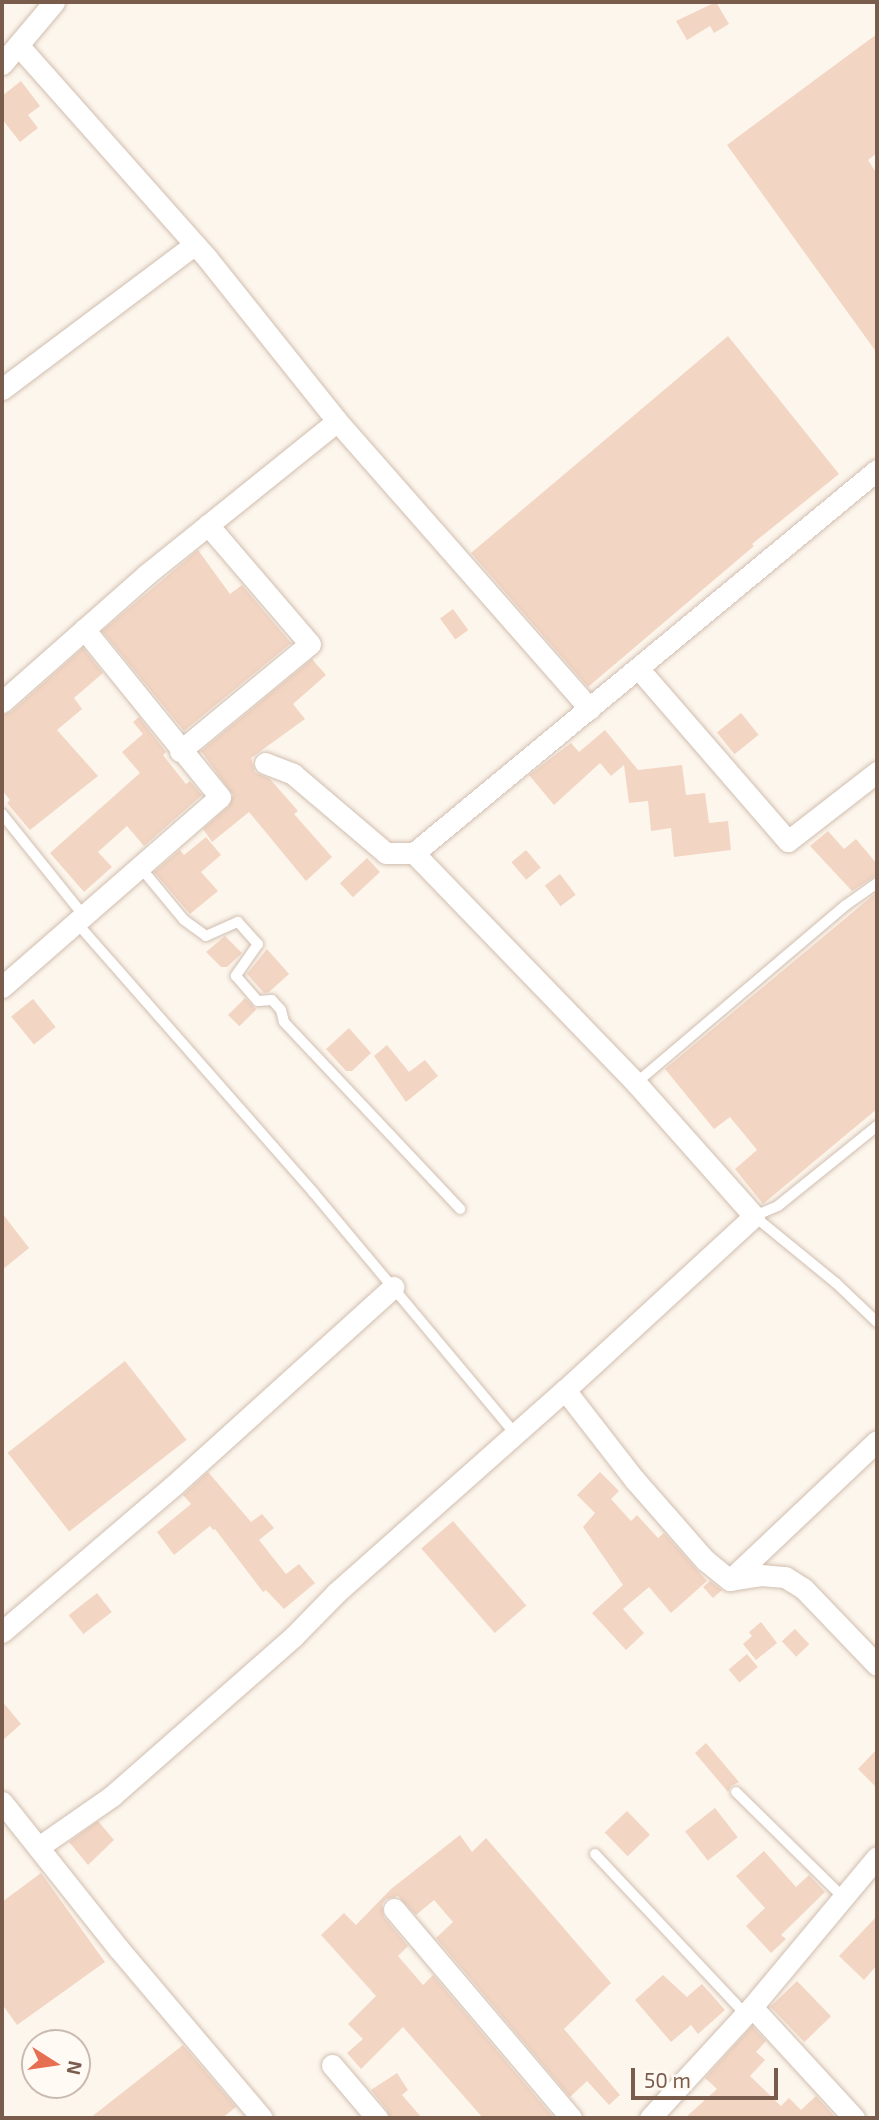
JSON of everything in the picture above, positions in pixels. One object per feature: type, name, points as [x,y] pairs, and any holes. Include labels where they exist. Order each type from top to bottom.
[{"type":"street","points":[[2,64],[54,2]]},
{"type":"street","points":[[18,45],[195,244],[337,421],[590,709]]},
{"type":"street","points":[[2,389],[195,244]]},
{"type":"street","points":[[2,702],[84,629],[337,421]]},
{"type":"street","points":[[265,763],[293,774],[386,853],[414,853],[877,470]]},
{"type":"street","points":[[180,751],[310,644],[208,525]]},
{"type":"street","points":[[2,987],[220,797],[180,751],[84,629]]},
{"type":"street","points":[[638,668],[788,841],[877,772]]},
{"type":"street","points":[[40,1846],[112,1796],[294,1636],[336,1593],[565,1390],[754,1216],[636,1083],[414,853]]},
{"type":"street","points":[[2,1632],[173,1486],[393,1287]]},
{"type":"street","points":[[565,1390],[634,1479],[705,1560],[730,1580],[761,1575],[785,1577],[804,1589],[877,1665]]},
{"type":"street","points":[[730,1580],[877,1441]]},
{"type":"street","points":[[2,1802],[40,1846],[119,1949],[262,2118]]},
{"type":"street","points":[[650,2118],[749,2010],[877,1857]]},
{"type":"street","points":[[394,1909],[571,2118]]},
{"type":"street","points":[[749,2010],[854,2118]]},
{"type":"street","points":[[332,2064],[377,2118]]},
{"type":"lane","points":[[2,814],[80,919],[393,1287],[514,1434]]},
{"type":"lane","points":[[141,868],[184,920],[206,936],[238,922],[258,944],[236,976],[258,1001],[272,1000],[281,1010],[284,1022],[460,1209]]},
{"type":"lane","points":[[636,1083],[846,905],[877,883]]},
{"type":"lane","points":[[877,1126],[778,1206],[754,1216],[836,1283],[877,1322]]},
{"type":"lane","points":[[736,1792],[844,1897]]},
{"type":"lane","points":[[595,1854],[749,2010]]},
{"type":"building","points":[[716,2],[729,24],[714,33],[710,26],[687,40],[676,21]]},
{"type":"building","points":[[877,34],[877,153],[868,160],[877,174],[877,353],[727,145]]},
{"type":"building","points":[[21,81],[40,106],[28,115],[38,128],[20,142],[2,119],[2,96]]},
{"type":"building","points":[[728,336],[839,474],[752,544],[754,546],[588,687],[471,553]]},
{"type":"building","points":[[198,550],[230,594],[242,585],[291,643],[184,731],[102,631]]},
{"type":"building","points":[[453,609],[468,630],[455,639],[440,618]]},
{"type":"building","points":[[83,648],[103,673],[74,698],[82,709],[57,730],[98,776],[30,830],[7,803],[10,800],[2,790],[2,715],[11,712]]},
{"type":"building","points":[[312,659],[326,675],[293,704],[305,719],[251,758],[255,772],[270,779],[298,811],[294,814],[332,857],[306,881],[249,812],[212,842],[203,829],[229,806],[233,795],[201,751]]},
{"type":"building","points":[[741,713],[759,735],[735,754],[717,733]]},
{"type":"building","points":[[139,717],[166,752],[163,755],[186,784],[190,781],[202,795],[144,846],[127,826],[98,852],[112,867],[84,892],[50,853],[140,773],[122,752],[143,734],[133,722]]},
{"type":"building","points":[[605,730],[638,770],[682,765],[686,795],[705,793],[709,823],[728,821],[731,850],[674,857],[671,828],[651,831],[648,801],[629,803],[624,765],[611,776],[600,763],[554,805],[529,775],[571,743],[579,752]]},
{"type":"building","points":[[828,831],[844,849],[856,839],[877,864],[877,875],[852,891],[810,846]]},
{"type":"building","points":[[206,837],[221,855],[201,872],[218,891],[190,914],[154,872],[180,850],[184,855]]},
{"type":"building","points":[[526,850],[541,868],[526,880],[511,862]]},
{"type":"building","points":[[367,858],[380,872],[353,897],[340,883]]},
{"type":"building","points":[[560,874],[576,895],[560,906],[545,885]]},
{"type":"building","points":[[877,892],[877,1109],[763,1204],[735,1169],[757,1150],[730,1117],[714,1129],[665,1069]]},
{"type":"building","points":[[225,936],[242,953],[227,967],[221,967],[206,952]]},
{"type":"building","points":[[267,949],[289,974],[269,992],[264,993],[247,974]]},
{"type":"building","points":[[245,998],[256,1009],[239,1026],[228,1015]]},
{"type":"building","points":[[33,999],[56,1027],[34,1045],[11,1017]]},
{"type":"building","points":[[349,1028],[371,1053],[352,1071],[346,1071],[326,1049]]},
{"type":"building","points":[[387,1045],[409,1072],[425,1060],[438,1076],[406,1102],[374,1056]]},
{"type":"building","points":[[2,1213],[29,1248],[2,1270]]},
{"type":"building","points":[[125,1361],[187,1440],[69,1532],[8,1453]]},
{"type":"building","points":[[208,1472],[251,1522],[262,1514],[274,1528],[259,1540],[286,1574],[299,1564],[315,1583],[284,1609],[266,1590],[263,1592],[215,1529],[210,1526],[174,1555],[157,1532],[191,1504],[183,1495]]},
{"type":"building","points":[[600,1472],[619,1491],[611,1499],[631,1521],[637,1515],[658,1538],[664,1533],[707,1581],[671,1613],[649,1587],[623,1609],[644,1633],[626,1650],[592,1613],[623,1585],[583,1527],[595,1513],[577,1495]]},
{"type":"building","points":[[453,1521],[526,1606],[495,1633],[421,1549]]},
{"type":"building","points":[[710,1581],[722,1590],[713,1598],[703,1587]]},
{"type":"building","points":[[97,1593],[112,1612],[83,1634],[69,1615]]},
{"type":"building","points":[[761,1622],[777,1643],[756,1660],[743,1644],[752,1636],[749,1632]]},
{"type":"building","points":[[795,1629],[809,1644],[796,1657],[782,1641]]},
{"type":"building","points":[[747,1654],[758,1667],[740,1682],[729,1669]]},
{"type":"building","points":[[2,1701],[21,1724],[2,1741]]},
{"type":"building","points":[[706,1743],[739,1782],[731,1786],[728,1792],[695,1753]]},
{"type":"building","points":[[877,1749],[877,1788],[858,1769]]},
{"type":"building","points":[[715,1808],[738,1837],[708,1861],[685,1831]]},
{"type":"building","points":[[627,1811],[650,1835],[628,1856],[605,1833]]},
{"type":"building","points":[[98,1821],[114,1840],[88,1865],[69,1842]]},
{"type":"building","points":[[460,1835],[472,1852],[486,1838],[611,1983],[564,2029],[620,2095],[609,2105],[587,2081],[570,2097],[436,1938],[453,1922],[434,1900],[416,1915],[398,1896],[386,1899],[382,1904],[384,1917],[408,1946],[398,1956],[423,1985],[433,1975],[554,2118],[483,2118],[403,2027],[361,2069],[347,2053],[363,2039],[348,2024],[376,1996],[321,1935],[344,1913],[356,1925],[391,1889]]},
{"type":"building","points":[[764,1851],[796,1887],[809,1875],[825,1892],[781,1935],[786,1939],[771,1953],[746,1926],[765,1908],[736,1876]]},
{"type":"building","points":[[41,1873],[105,1962],[17,2025],[2,2004],[2,1902]]},
{"type":"building","points":[[877,1916],[877,1965],[864,1980],[839,1956]]},
{"type":"building","points":[[663,1975],[687,1997],[702,1984],[725,2010],[698,2034],[691,2025],[671,2042],[635,2000]]},
{"type":"building","points":[[797,1981],[831,2016],[804,2042],[770,2007]]},
{"type":"building","points":[[752,2026],[766,2041],[756,2052],[765,2060],[750,2076],[781,2106],[789,2098],[801,2110],[816,2096],[836,2118],[685,2118],[717,2089],[705,2078]]},
{"type":"building","points":[[183,2045],[236,2107],[222,2118],[90,2118]]},
{"type":"building","points":[[397,2073],[408,2090],[402,2095],[422,2118],[390,2118],[371,2090]]}]
